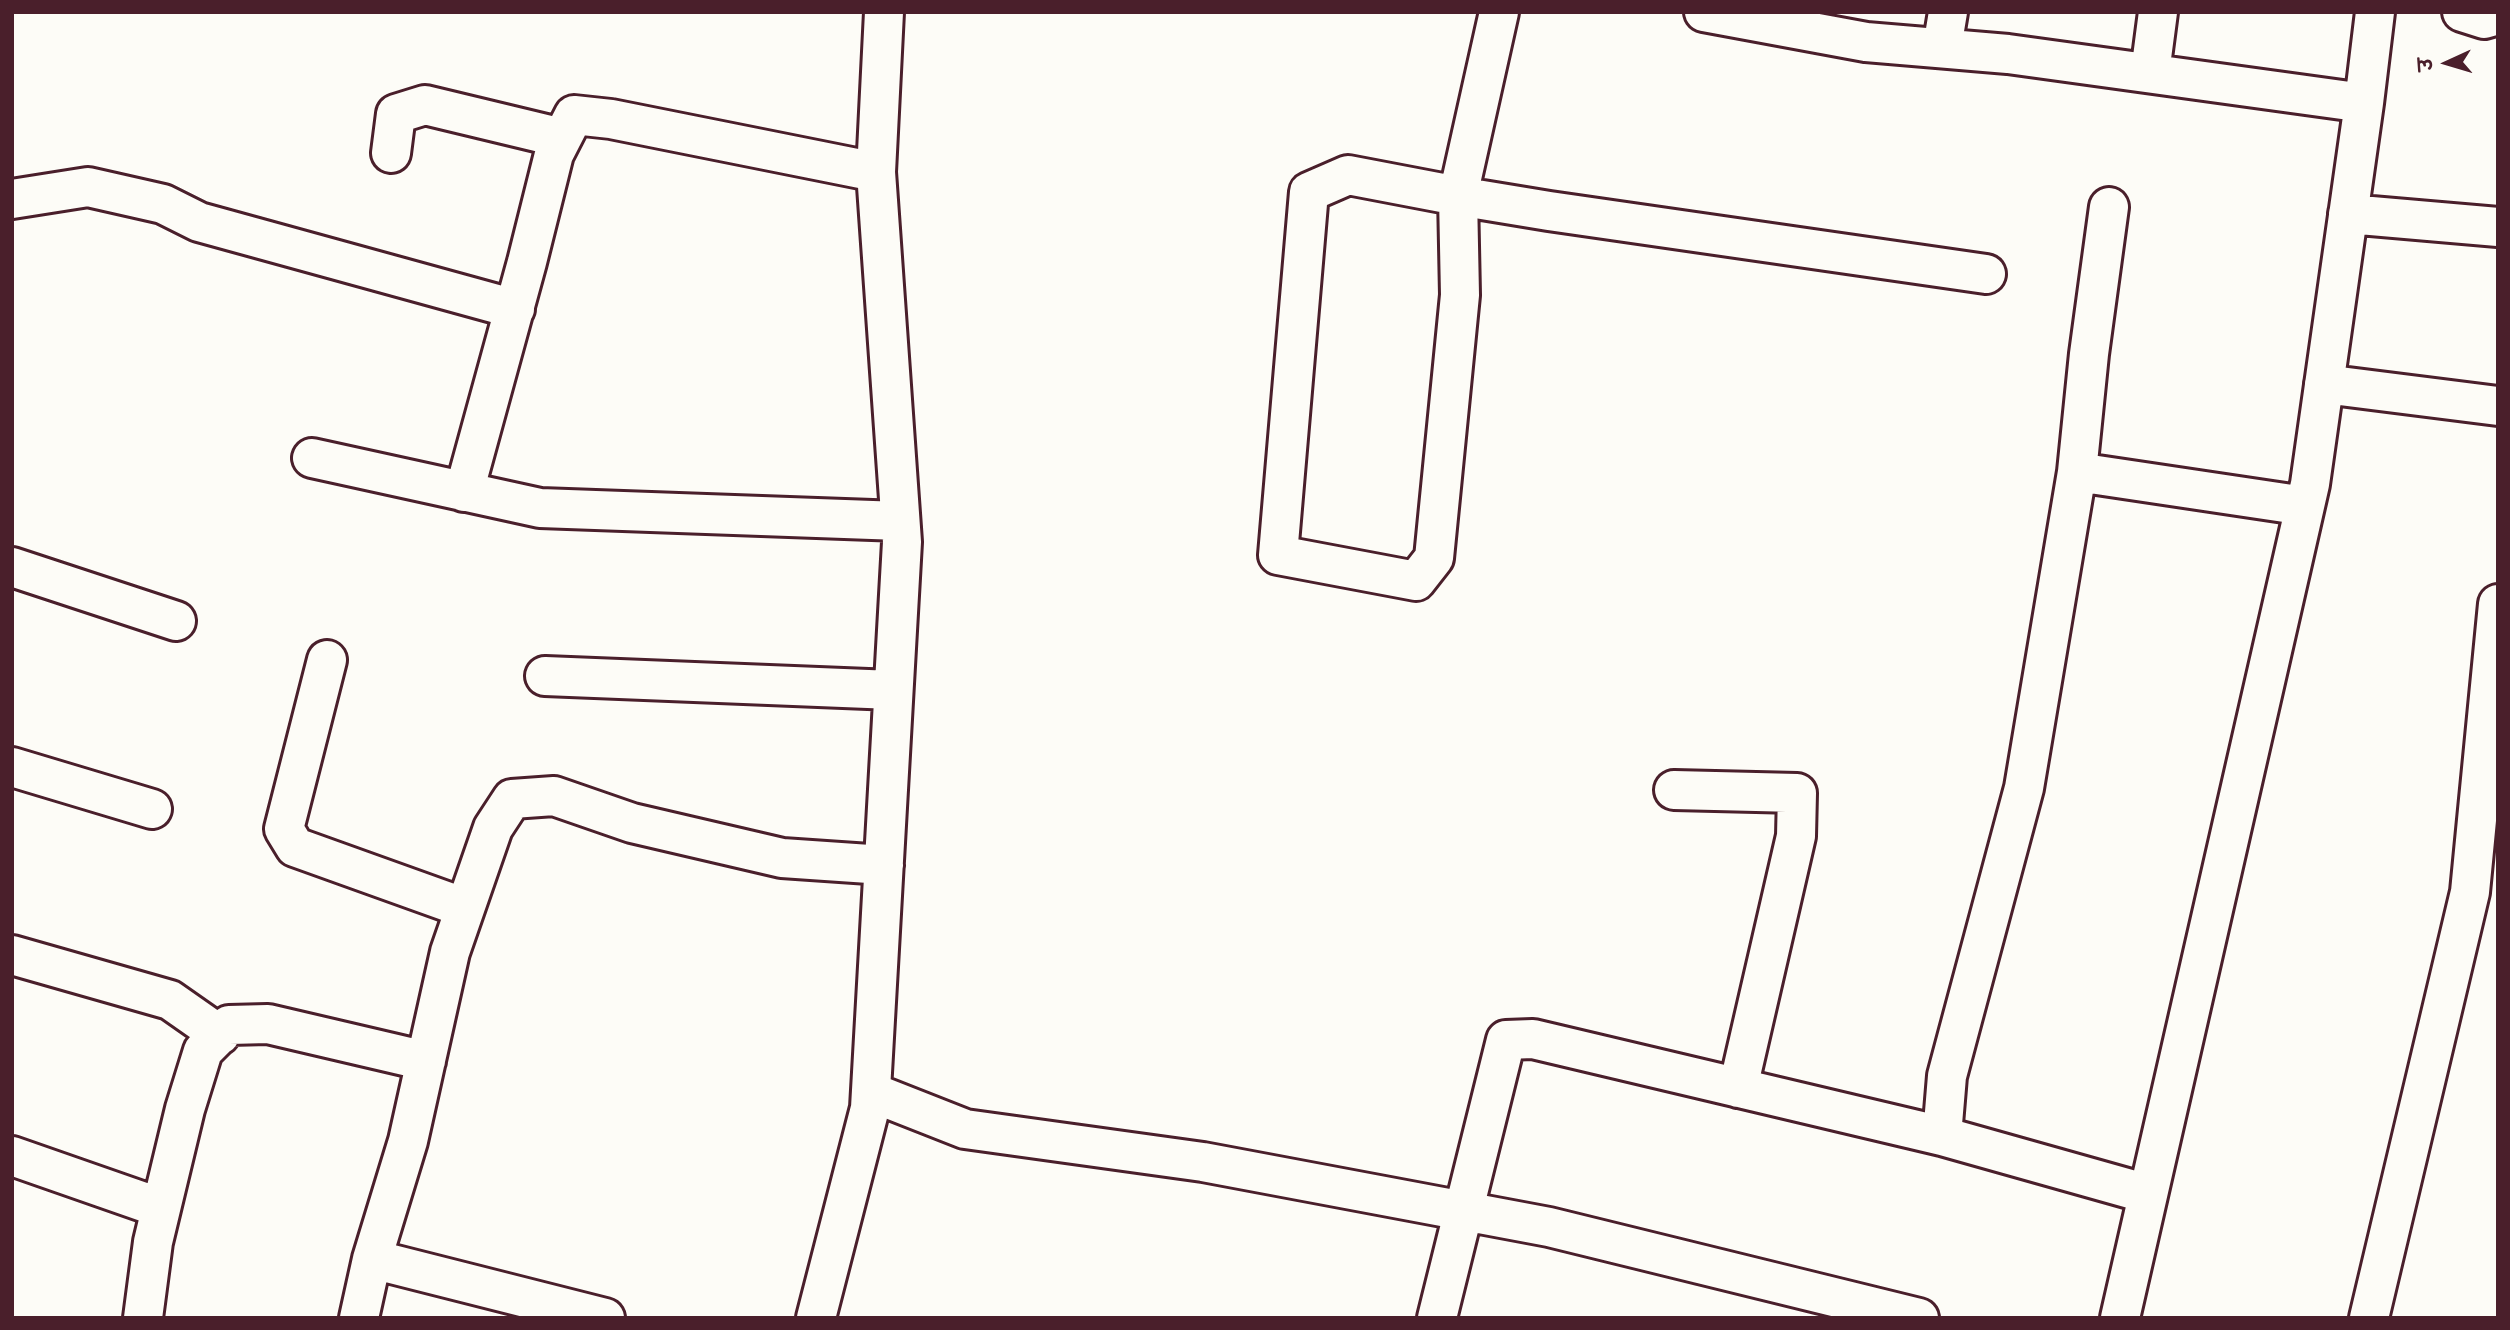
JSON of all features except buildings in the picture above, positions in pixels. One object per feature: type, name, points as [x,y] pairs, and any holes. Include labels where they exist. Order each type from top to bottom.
[{"type":"street","points":[[816,1318],[870,1108],[902,542],[876,172],[884,12]]},
{"type":"street","points":[[1499,12],[1458,196],[1460,295],[1434,558],[1416,581],[1278,555],[1309,192],[1348,175],[1458,196],[1986,274]]},
{"type":"street","points":[[2150,74],[2158,12]]},
{"type":"street","points":[[2120,1318],[2305,506],[2375,12]]},
{"type":"street","points":[[2462,12],[2484,19],[2498,15]]},
{"type":"street","points":[[1716,13],[1866,42],[1945,30],[2008,54],[2364,103]]},
{"type":"street","points":[[391,153],[396,114],[425,105],[562,138]]},
{"type":"street","points":[[464,492],[554,154],[574,115],[611,119],[876,172]]},
{"type":"street","points":[[13,200],[88,187],[163,204],[200,222],[514,309]]},
{"type":"street","points":[[1942,1136],[1947,1076],[2024,788],[2077,472],[2089,354],[2109,207]]},
{"type":"street","points":[[2348,214],[2498,227]]},
{"type":"street","points":[[2324,384],[2498,406]]},
{"type":"street","points":[[312,458],[540,508],[900,521]]},
{"type":"street","points":[[2077,472],[2305,506]]},
{"type":"street","points":[[12,567],[176,621]]},
{"type":"street","points":[[2369,1318],[2481,919],[2470,892],[2498,604]]},
{"type":"street","points":[[327,660],[284,829],[295,847],[465,908]]},
{"type":"street","points":[[545,676],[893,690]]},
{"type":"street","points":[[12,767],[152,809]]},
{"type":"street","points":[[1674,790],[1797,793],[1796,836],[1738,1088]]},
{"type":"street","points":[[359,1318],[372,1259],[408,1141],[450,952],[493,828],[512,799],[554,796],[632,824],[782,858],[884,865]]},
{"type":"street","points":[[12,955],[170,1000],[220,1035]]},
{"type":"street","points":[[143,1318],[153,1242],[185,1108],[203,1051],[229,1025],[268,1024],[426,1062]]},
{"type":"street","points":[[1437,1318],[1506,1040],[1533,1039],[1942,1136],[2148,1194]]},
{"type":"street","points":[[871,1092],[965,1129],[1203,1161],[1549,1227],[1919,1318]]},
{"type":"street","points":[[12,1156],[161,1208]]},
{"type":"street","points":[[372,1259],[605,1318]]}]
